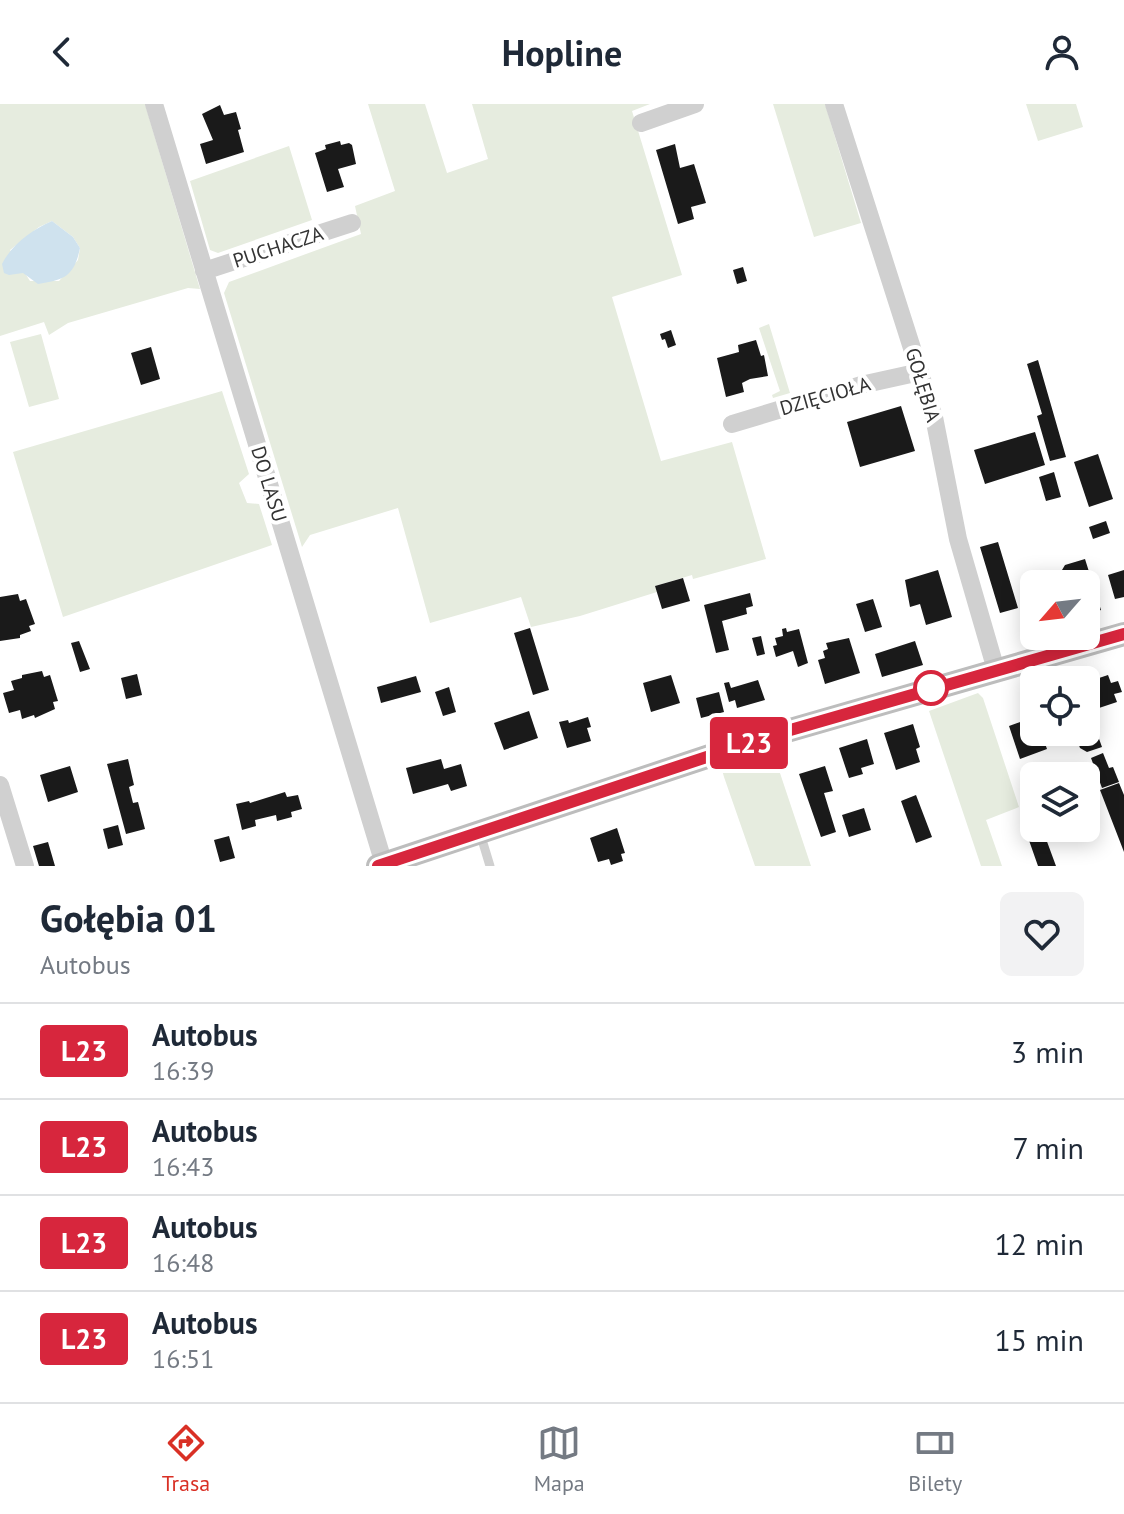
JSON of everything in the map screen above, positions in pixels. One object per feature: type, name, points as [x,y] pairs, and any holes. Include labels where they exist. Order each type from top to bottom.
[{"type":"street","name":"DO LASU","points":[[154,104],[381,865]]},
{"type":"street","points":[[641,123],[695,104]]},
{"type":"street","name":"GOŁĘBIA","points":[[834,104],[920,372],[943,456],[958,539],[996,670]]},
{"type":"street","name":"PUCHACZA","points":[[204,271],[352,223]]},
{"type":"street","name":"DZIĘCIOŁA","points":[[732,424],[861,385],[920,372]]},
{"type":"street","points":[[381,865],[773,735],[1124,634]]},
{"type":"street","points":[[0,785],[25,866]]},
{"type":"lane","points":[[480,833],[490,866]]},
{"type":"shaded area","points":[[0,104],[145,104],[200,289],[188,288],[68,323],[49,335],[44,322],[0,336]],"holes":[[[52,221],[73,237],[80,248],[78,260],[59,281],[30,281],[10,250],[39,227]]]},
{"type":"shaded area","points":[[368,104],[425,104],[447,173],[488,159],[472,104],[650,104],[632,111],[682,275],[612,297],[661,461],[732,442],[766,559],[693,579],[692,575],[655,586],[657,592],[580,616],[531,627],[521,597],[430,623],[398,508],[310,535],[302,547],[224,293],[229,282],[361,234],[355,206],[395,191]]},
{"type":"shaded area","points":[[773,104],[825,104],[861,223],[814,237]]},
{"type":"shaded area","points":[[1026,104],[1076,104],[1083,127],[1038,141]]},
{"type":"shaded area","points":[[289,146],[312,220],[218,253],[210,250],[190,181]]},
{"type":"shaded area","points":[[769,324],[790,393],[773,398],[772,395],[780,391],[759,328]]},
{"type":"shaded area","points":[[41,334],[59,399],[29,407],[10,342]]},
{"type":"shaded area","points":[[222,391],[249,474],[239,483],[247,503],[259,504],[272,545],[63,617],[13,452]]},
{"type":"shaded area","points":[[978,693],[983,698],[1019,807],[986,820],[1002,866],[981,866],[929,711]]},
{"type":"shaded area","points":[[774,755],[811,866],[755,866],[724,777],[722,770]]},
{"type":"water","points":[[52,221],[73,237],[80,248],[71,271],[55,281],[38,284],[23,273],[4,273],[2,264],[11,250],[30,233]]},
{"type":"building","points":[[220,105],[224,115],[236,112],[244,152],[206,164],[200,144],[213,140],[202,114]]},
{"type":"building","points":[[340,141],[341,145],[352,145],[356,164],[338,169],[344,187],[327,192],[315,153],[326,149],[325,145]]},
{"type":"building","points":[[675,144],[680,168],[694,164],[706,203],[691,207],[694,219],[678,224],[656,150]]},
{"type":"building","points":[[743,267],[747,281],[737,284],[733,270]]},
{"type":"building","points":[[671,330],[676,345],[668,348],[660,334]]},
{"type":"building","points":[[756,340],[761,356],[764,355],[768,376],[742,383],[744,392],[726,397],[717,358],[739,352],[738,345]]},
{"type":"building","points":[[151,347],[160,379],[141,385],[131,353]]},
{"type":"building","points":[[1038,360],[1066,457],[1050,461],[1037,416],[1042,414],[1027,364]]},
{"type":"building","points":[[901,406],[915,451],[860,467],[847,422]]},
{"type":"building","points":[[1035,432],[1045,465],[985,484],[974,450]]},
{"type":"building","points":[[1098,454],[1113,499],[1089,507],[1074,462]]},
{"type":"building","points":[[1054,472],[1061,497],[1046,501],[1039,477]]},
{"type":"building","points":[[1106,521],[1110,533],[1093,539],[1089,527]]},
{"type":"building","points":[[998,542],[1018,608],[1000,613],[980,547]]},
{"type":"building","points":[[1085,559],[1088,570],[1062,570],[1065,565]]},
{"type":"building","points":[[938,570],[952,617],[926,625],[920,604],[910,607],[905,580]]},
{"type":"building","points":[[1124,570],[1124,597],[1115,599],[1108,575]]},
{"type":"building","points":[[683,578],[690,601],[662,609],[655,586]]},
{"type":"building","points":[[750,593],[753,606],[746,608],[747,614],[722,621],[729,650],[716,653],[704,605]]},
{"type":"building","points":[[18,594],[20,601],[26,599],[35,624],[29,626],[31,631],[20,635],[20,638],[0,641],[0,597]]},
{"type":"building","points":[[873,599],[882,627],[865,632],[856,604]]},
{"type":"building","points":[[530,628],[549,690],[533,695],[514,633]]},
{"type":"building","points":[[786,628],[787,632],[799,629],[808,663],[798,667],[793,651],[776,657],[773,646],[777,645],[775,638],[783,636],[782,629]]},
{"type":"building","points":[[761,636],[765,654],[757,656],[752,638]]},
{"type":"building","points":[[849,638],[860,673],[825,684],[818,660],[825,658],[823,651],[828,649],[826,643]]},
{"type":"building","points":[[79,641],[90,669],[80,672],[71,643]]},
{"type":"building","points":[[915,641],[923,665],[882,677],[875,654]]},
{"type":"building","points":[[42,671],[44,677],[50,675],[58,701],[53,702],[55,709],[35,718],[34,715],[22,719],[20,710],[9,713],[3,693],[14,690],[11,681]]},
{"type":"building","points":[[137,674],[142,695],[126,699],[121,678]]},
{"type":"building","points":[[671,675],[680,703],[651,712],[643,683]]},
{"type":"building","points":[[1108,675],[1111,683],[1118,681],[1122,692],[1114,694],[1117,702],[1100,708],[1100,678]]},
{"type":"building","points":[[416,676],[421,692],[381,703],[377,687]]},
{"type":"building","points":[[758,680],[765,700],[737,708],[735,700],[729,702],[724,683],[729,682],[731,688]]},
{"type":"building","points":[[449,687],[456,712],[443,716],[435,692]]},
{"type":"building","points":[[719,692],[724,712],[701,718],[696,698]]},
{"type":"building","points":[[529,711],[538,738],[504,750],[494,723]]},
{"type":"building","points":[[588,717],[591,741],[567,748],[559,722],[568,720],[569,723]]},
{"type":"building","points":[[1020,722],[1020,746],[1046,746],[1047,749],[1020,759],[1009,726]]},
{"type":"building","points":[[913,724],[920,747],[916,749],[920,762],[896,770],[884,733]]},
{"type":"building","points":[[867,739],[874,764],[861,768],[863,774],[849,778],[839,748]]},
{"type":"building","points":[[1100,742],[1102,747],[1087,752],[1080,748],[1100,746]]},
{"type":"building","points":[[1103,753],[1119,782],[1102,788],[1100,762],[1092,762],[1091,758]]},
{"type":"building","points":[[128,759],[134,785],[129,787],[133,803],[138,802],[145,829],[126,834],[107,764]]},
{"type":"building","points":[[441,759],[444,769],[461,764],[467,786],[451,791],[448,784],[413,794],[406,768]]},
{"type":"building","points":[[70,766],[78,792],[48,802],[40,775]]},
{"type":"building","points":[[825,766],[833,791],[824,793],[836,832],[821,837],[799,774]]},
{"type":"building","points":[[1119,783],[1124,795],[1124,852],[1100,790]]},
{"type":"building","points":[[285,792],[287,797],[298,795],[302,809],[291,812],[292,817],[277,821],[276,815],[255,820],[256,826],[242,830],[236,804]]},
{"type":"building","points":[[916,795],[932,837],[916,843],[901,801]]},
{"type":"building","points":[[864,808],[871,830],[849,837],[842,815]]},
{"type":"building","points":[[118,825],[123,845],[108,849],[103,829]]},
{"type":"building","points":[[617,828],[625,853],[621,854],[623,861],[611,865],[609,859],[598,862],[590,838]]},
{"type":"building","points":[[229,836],[235,858],[220,862],[214,840]]},
{"type":"building","points":[[48,842],[55,866],[39,866],[33,846]]},
{"type":"building","points":[[1030,842],[1047,842],[1056,866],[1038,866]]},
{"type":"bus line","name":"L23","points":[[378,866],[773,735],[1124,634]]}]
